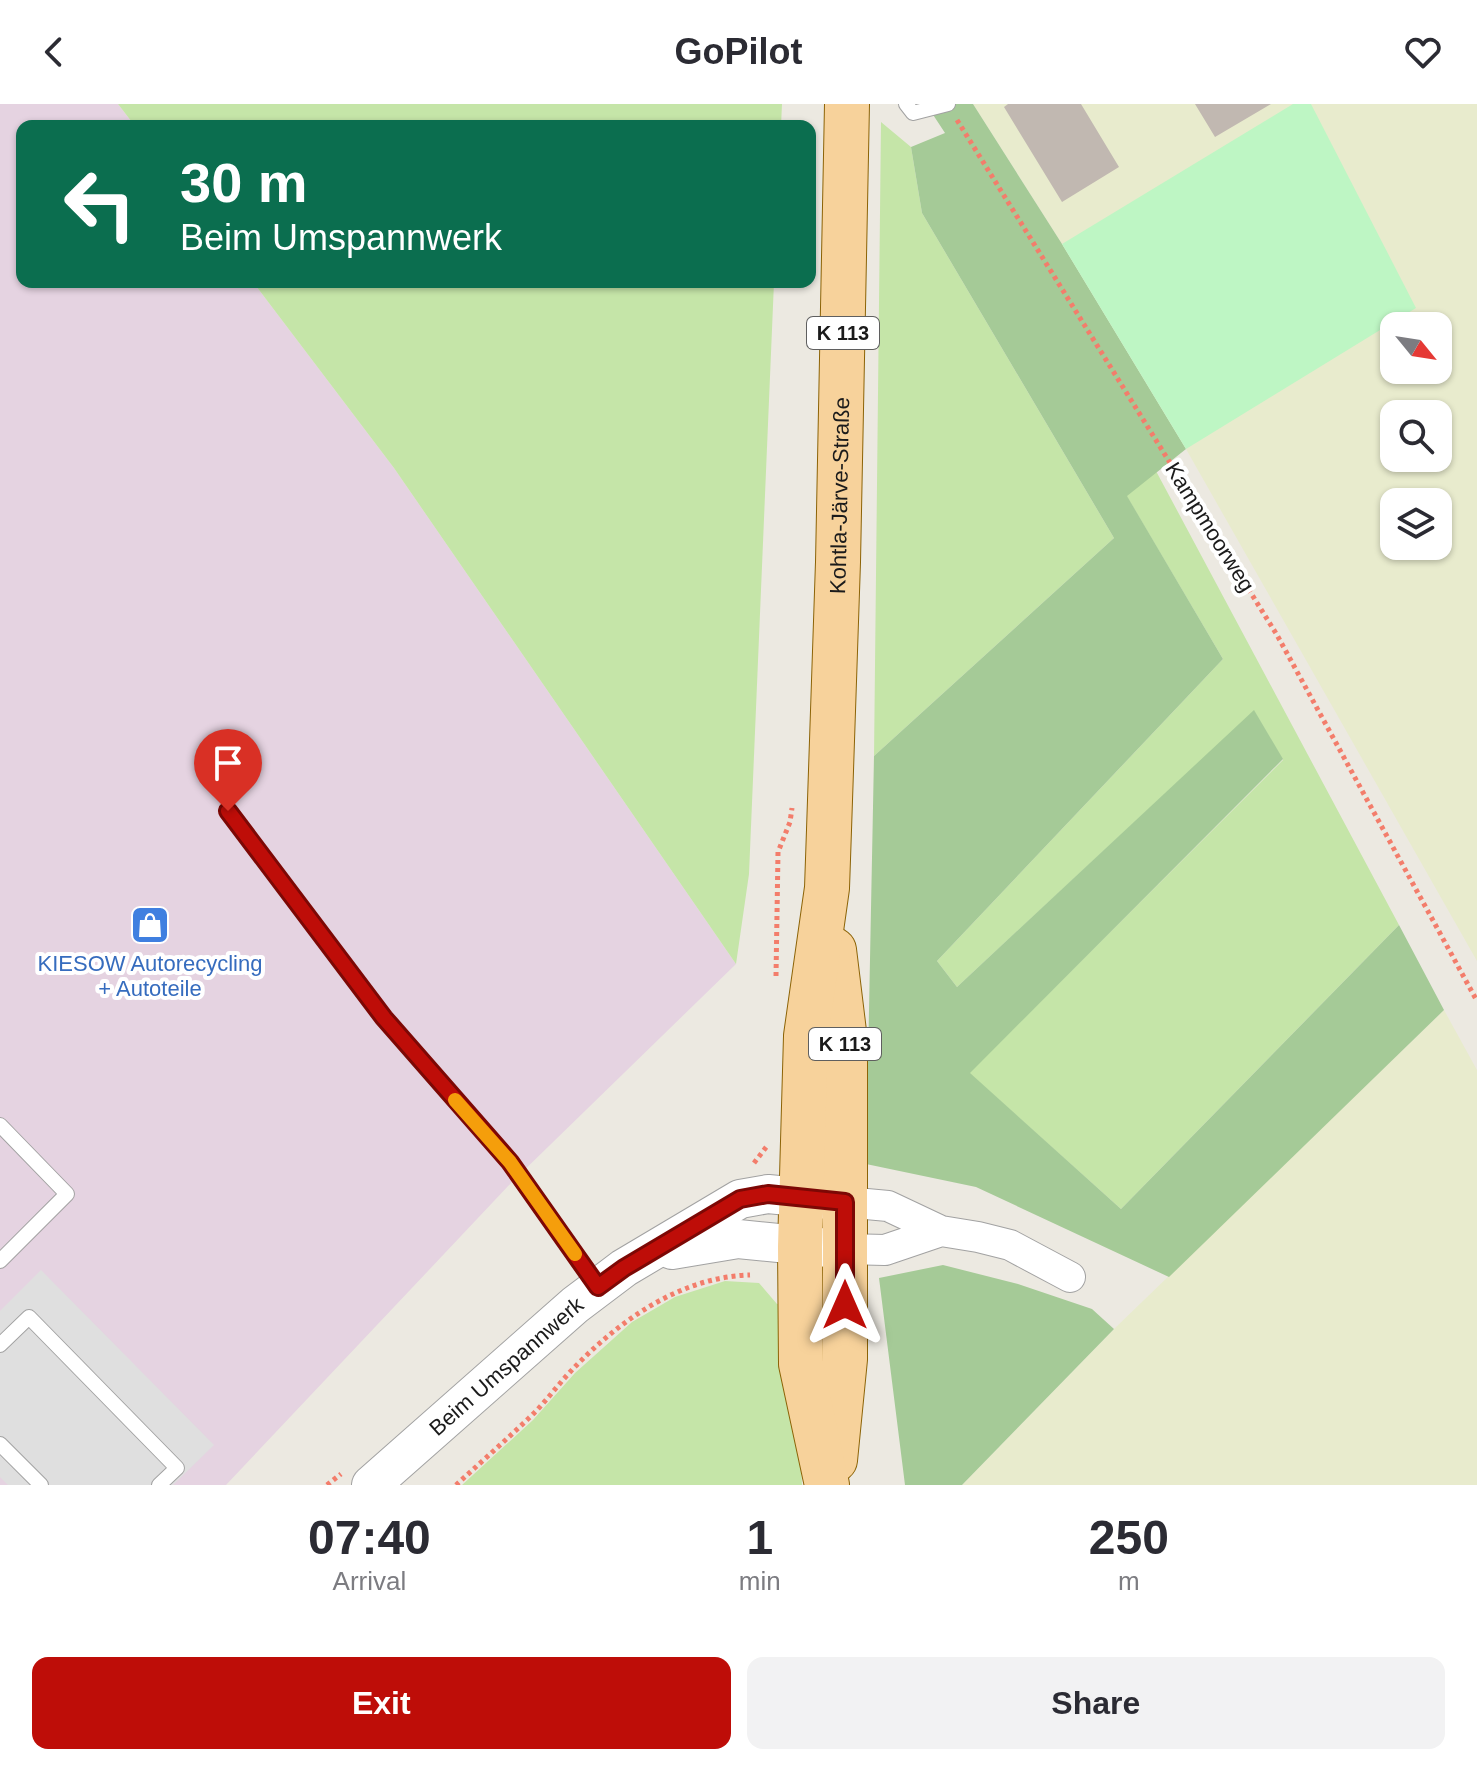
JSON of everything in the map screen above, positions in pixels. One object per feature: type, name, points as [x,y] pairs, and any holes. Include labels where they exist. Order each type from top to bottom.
[{"type":"main road","name":"Kohtla-Järve-Straße","points":[[830,1485],[801,1364],[800,1247],[806,1036],[827,888],[838,562],[847,104]]},
{"type":"main road","name":"Kohtla-Järve-Straße","points":[[827,888],[845,1040],[845,1359],[830,1485]]},
{"type":"street","name":"Beim Umspannwerk","points":[[371,1485],[598,1287],[624,1268],[740,1199],[768,1194],[888,1206],[941,1231],[1010,1245],[1070,1277]]},
{"type":"street","name":"Beim Umspannwerk","points":[[649,1254],[738,1239],[800,1247],[885,1250],[941,1231]]},
{"type":"lane","points":[[906,104],[913,113],[948,104]]},
{"type":"lane","points":[[228,811],[384,1018],[510,1162],[598,1287]]},
{"type":"lane","points":[[0,1125],[67,1194],[0,1261]]},
{"type":"lane","points":[[0,1345],[29,1317],[177,1468],[159,1485]]},
{"type":"lane","points":[[0,1444],[41,1485]]},
{"type":"path","name":"Kampmoorweg","points":[[948,104],[1277,635],[1477,1001]]},
{"type":"path","points":[[456,1485],[531,1417],[594,1348],[627,1321],[660,1300],[696,1284],[727,1276],[753,1275]]},
{"type":"shaded area","points":[[0,104],[118,104],[130,120],[16,120],[16,288],[258,288],[394,468],[736,964],[512,1182],[226,1485],[0,1485]]},
{"type":"shaded area","points":[[41,1270],[214,1445],[173,1485],[8,1485],[0,1477],[0,1311]]},
{"type":"green space","points":[[118,104],[782,104],[781,120],[130,120]]},
{"type":"green space","points":[[926,104],[973,104],[1186,449],[1127,496],[1223,659],[937,961],[957,987],[1254,710],[1283,759],[970,1073],[1121,1209],[1399,925],[1444,1010],[1169,1277],[976,1187],[866,1164],[874,756],[1114,538],[922,213],[911,147],[945,133]]},
{"type":"green space","points":[[973,104],[1477,104],[1477,961],[1186,449]]},
{"type":"green space","points":[[1293,104],[1311,104],[1416,308],[1409,312],[1380,312],[1380,330],[1186,449],[1062,244]]},
{"type":"green space","points":[[881,122],[911,147],[922,213],[1114,538],[874,756]]},
{"type":"green space","points":[[258,288],[774,288],[749,874],[736,964],[394,468]]},
{"type":"green space","points":[[1156,471],[1399,925],[1121,1209],[969,1073],[1283,760],[1254,711],[957,987],[937,961],[1223,659],[1126,495]]},
{"type":"green space","points":[[1444,1010],[1477,1070],[1477,1485],[962,1485],[1114,1329]]},
{"type":"green space","points":[[943,1265],[1018,1284],[1092,1309],[1114,1329],[962,1485],[905,1485],[879,1278]]},
{"type":"green space","points":[[725,1281],[759,1283],[777,1304],[793,1304],[802,1485],[462,1485],[533,1420],[575,1373],[632,1322],[675,1297]]},
{"type":"building","points":[[1008,104],[1081,104],[1119,167],[1062,202],[1004,107]]},
{"type":"building","points":[[1195,104],[1271,104],[1215,137]]},
{"type":"slow traffic","points":[[455,1100],[510,1162],[575,1254]]},
{"type":"place","name":"KIESOW Autorecycling + Autoteile","points":[[150,925]]},
{"type":"route","points":[[228,811],[384,1018],[510,1162],[598,1287],[624,1268],[740,1199],[768,1194],[845,1202],[845,1305]]}]
